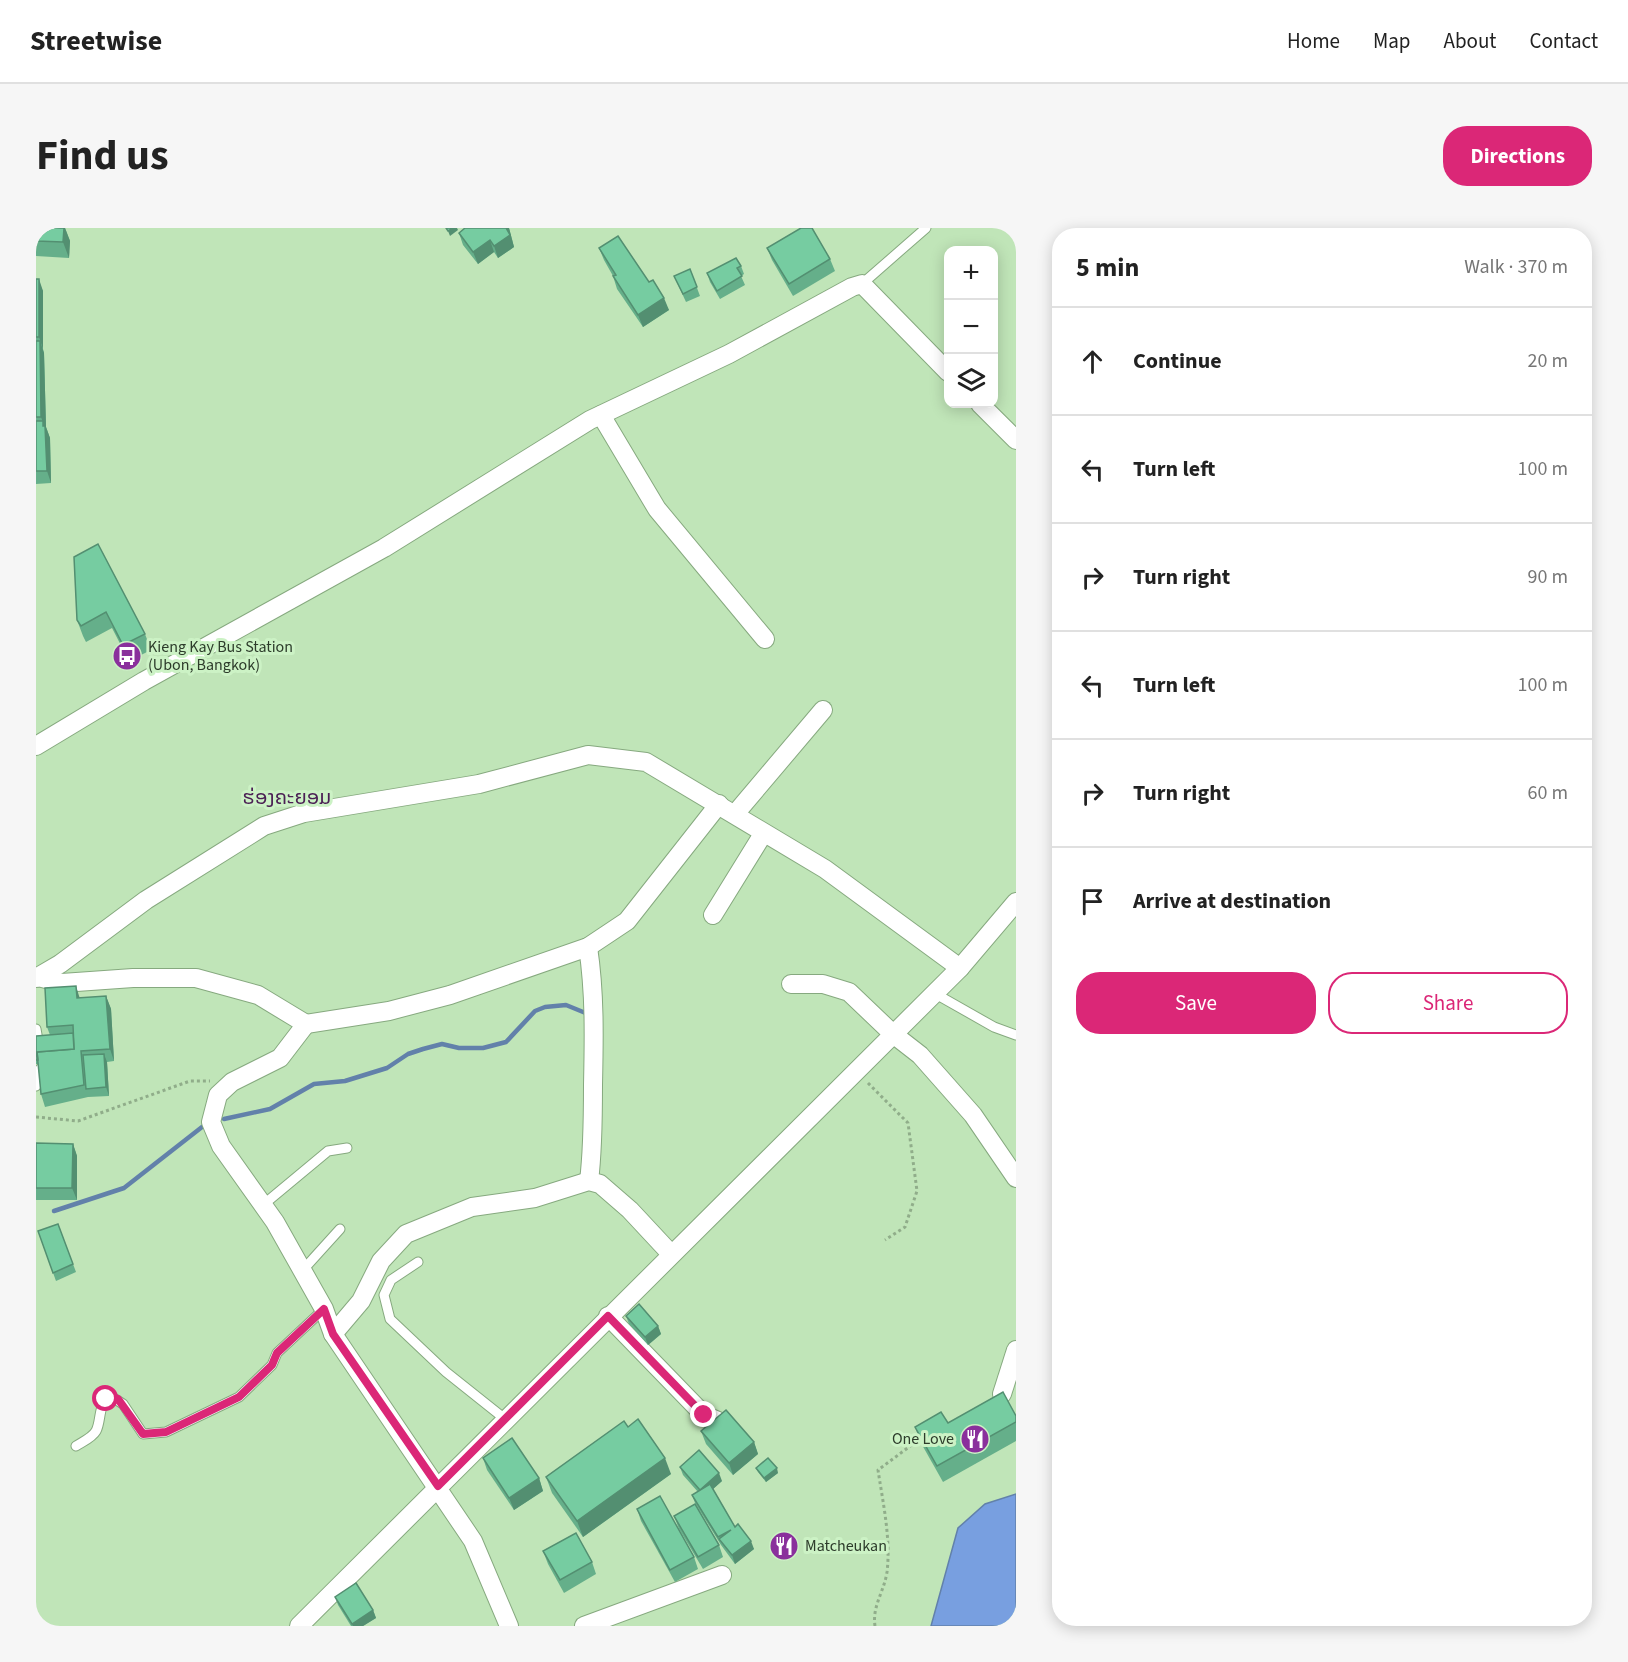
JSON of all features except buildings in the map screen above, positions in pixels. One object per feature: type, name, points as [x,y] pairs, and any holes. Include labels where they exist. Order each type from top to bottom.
[{"type":"street","points":[[36,746],[144,681],[384,548],[601,415],[729,354],[862,284],[944,368]]},
{"type":"street","points":[[984,408],[1016,440]]},
{"type":"street","points":[[601,415],[657,509],[765,639]]},
{"type":"street","points":[[735,814],[823,710]]},
{"type":"street","points":[[37,977],[60,964],[146,900],[264,826],[304,813],[479,784],[588,754],[646,762],[825,869],[960,968]]},
{"type":"street","points":[[37,977],[62,983],[133,978],[196,978],[258,994],[306,1024],[389,1011],[450,995],[588,947],[627,921],[719,804]]},
{"type":"street","points":[[713,915],[763,834]]},
{"type":"street","points":[[299,1626],[960,968],[1016,902]]},
{"type":"street","points":[[588,947],[592,975],[594,1049],[593,1151],[588,1181]]},
{"type":"street","points":[[791,984],[823,984],[849,992],[893,1034],[920,1055],[972,1115],[1016,1178]]},
{"type":"street","points":[[306,1024],[280,1059],[232,1082],[218,1095],[211,1122],[221,1146],[263,1205],[324,1309],[333,1334],[438,1486],[473,1541],[509,1626]]},
{"type":"street","points":[[333,1334],[361,1301],[381,1261],[406,1234],[472,1207],[535,1198],[588,1181],[600,1184],[630,1210],[671,1254]]},
{"type":"street","points":[[608,1316],[704,1415],[718,1421]]},
{"type":"street","points":[[1002,1394],[1016,1350]]},
{"type":"street","points":[[585,1626],[723,1575]]},
{"type":"lane","points":[[862,284],[926,228]]},
{"type":"lane","points":[[934,993],[994,1027],[1016,1035]]},
{"type":"lane","points":[[36,1029],[40,1080],[36,1086]]},
{"type":"lane","points":[[263,1205],[328,1151],[347,1148]]},
{"type":"lane","points":[[302,1271],[340,1229]]},
{"type":"lane","points":[[418,1262],[391,1280],[384,1295],[390,1319],[446,1372],[505,1419]]},
{"type":"lane","points":[[76,1446],[93,1435],[97,1429],[102,1405],[106,1399],[112,1397],[123,1404],[143,1434],[166,1432],[231,1402],[272,1365],[277,1353],[324,1309]]},
{"type":"path","points":[[856,1071],[908,1123],[916,1191],[905,1227],[885,1240]]},
{"type":"path","points":[[36,1117],[78,1121],[190,1081],[232,1082]]},
{"type":"path","points":[[875,1626],[873,1613],[887,1573],[886,1522],[878,1470],[929,1434]]},
{"type":"water","points":[[1016,1494],[1016,1626],[931,1626],[958,1528],[985,1504]]},
{"type":"waterway","points":[[224,1119],[270,1109],[314,1084],[345,1081],[387,1068],[408,1054],[423,1049],[442,1044],[459,1048],[483,1048],[506,1042],[535,1011],[545,1007],[566,1005],[588,1014]]},
{"type":"waterway","points":[[54,1211],[124,1188],[202,1127]]},
{"type":"place","name":"Kieng Kay Bus Station (Ubon, Bangkok)","points":[[127,656]]},
{"type":"place","name":"One Love","points":[[975,1439]]},
{"type":"place","name":"Matcheukan","points":[[784,1546]]},
{"type":"district","name":"ຮ່ອງຄະຍອມ","points":[[287,798]]},
{"type":"route","points":[[106,1399],[112,1397],[118,1399],[143,1434],[166,1432],[239,1397],[272,1365],[277,1353],[324,1309],[333,1334],[438,1486],[608,1316],[704,1415]]}]
